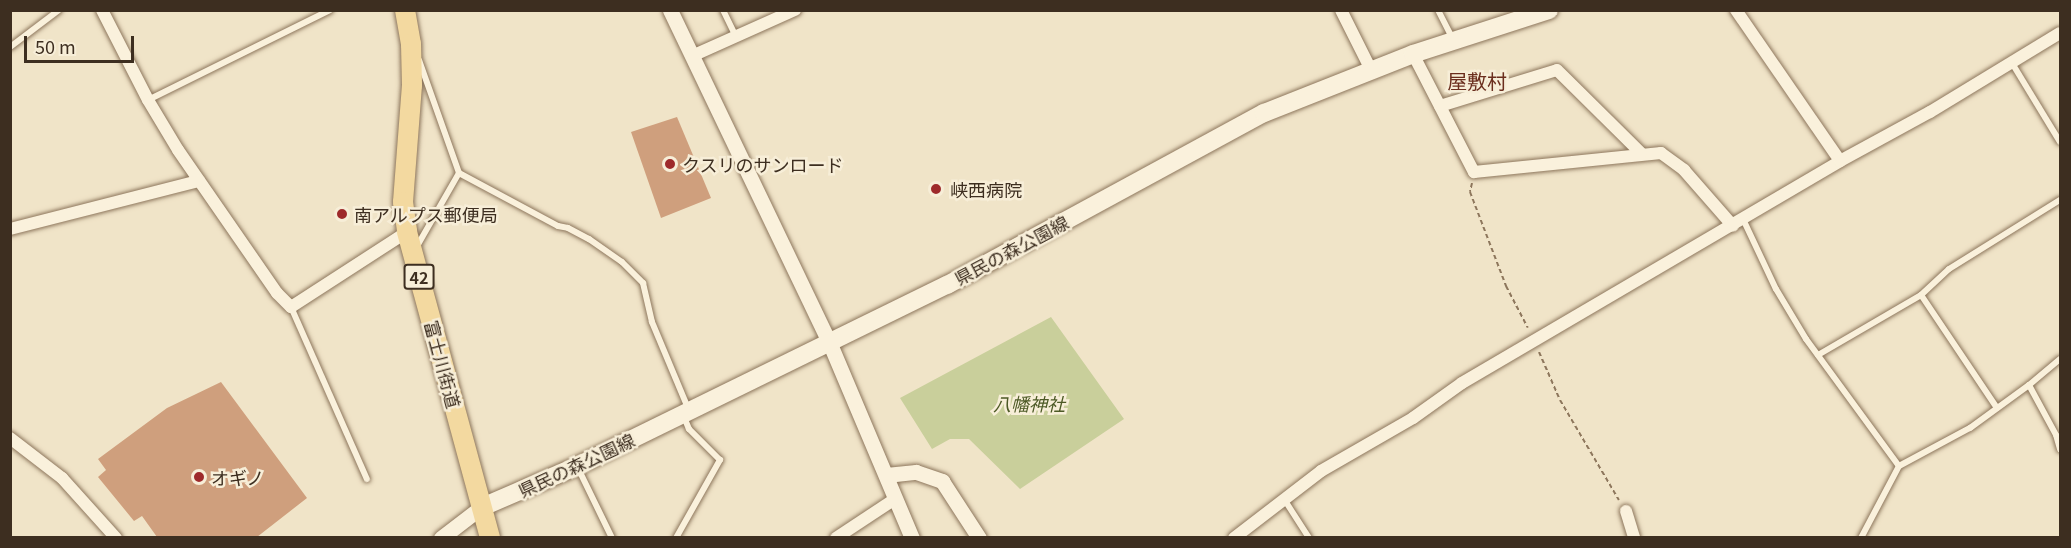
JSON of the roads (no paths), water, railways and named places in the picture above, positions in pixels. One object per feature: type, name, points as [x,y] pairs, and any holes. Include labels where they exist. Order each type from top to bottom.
[{"type":"main road","name":"富士川街道","points":[[405,10],[411,44],[412,84],[404,202],[406,232],[480,508],[490,537]]},
{"type":"main road","name":"県民の森公園線","points":[[480,508],[577,466],[830,344],[947,285],[1264,113],[1413,54],[1549,10]]},
{"type":"street","points":[[102,10],[148,100],[199,181],[277,293],[291,306],[406,232]]},
{"type":"street","points":[[670,10],[830,344],[912,537]]},
{"type":"street","points":[[692,56],[795,10]]},
{"type":"street","points":[[1341,10],[1371,70]]},
{"type":"street","points":[[1736,10],[1840,161]]},
{"type":"street","points":[[1234,537],[1321,471],[1413,418],[1462,382],[2061,33]]},
{"type":"street","points":[[1413,54],[1474,172],[1641,153],[1661,153],[1684,170],[1738,222]]},
{"type":"street","points":[[1440,106],[1557,70],[1641,153]]},
{"type":"street","points":[[10,229],[199,181]]},
{"type":"street","points":[[10,438],[62,478],[116,537]]},
{"type":"street","points":[[886,476],[916,472],[942,481],[979,537]]},
{"type":"street","points":[[836,537],[896,499]]},
{"type":"street","points":[[441,537],[480,508]]},
{"type":"street","points":[[1626,511],[1634,537]]},
{"type":"lane","points":[[10,47],[59,10]]},
{"type":"lane","points":[[148,100],[317,13],[330,10]]},
{"type":"lane","points":[[723,10],[736,37]]},
{"type":"lane","points":[[1438,10],[1454,41]]},
{"type":"lane","points":[[411,44],[444,123],[459,173],[558,226],[568,228],[589,239],[622,262],[643,283],[652,322],[686,413],[689,429],[720,460],[676,537]]},
{"type":"lane","points":[[2012,63],[2061,142]]},
{"type":"lane","points":[[412,254],[459,173]]},
{"type":"lane","points":[[1818,356],[1921,295],[1949,269],[2061,200]]},
{"type":"lane","points":[[1738,222],[1818,356],[1899,466]]},
{"type":"lane","points":[[1921,295],[1997,408]]},
{"type":"lane","points":[[291,306],[367,479]]},
{"type":"lane","points":[[1861,537],[1899,466],[1970,428],[2061,359]]},
{"type":"lane","points":[[2029,385],[2061,449]]},
{"type":"lane","points":[[577,466],[612,537]]},
{"type":"lane","points":[[1284,499],[1309,537]]},
{"type":"place","name":"クスリのサンロード","points":[[670,164]]},
{"type":"place","name":"峡西病院","points":[[936,189]]},
{"type":"place","name":"南アルプス郵便局","points":[[342,214]]},
{"type":"place","name":"オギノ","points":[[199,477]]},
{"type":"district","name":"屋敷村","points":[[1477,80]]},
{"type":"park label","name":"八幡神社","points":[[1029,403]]}]
